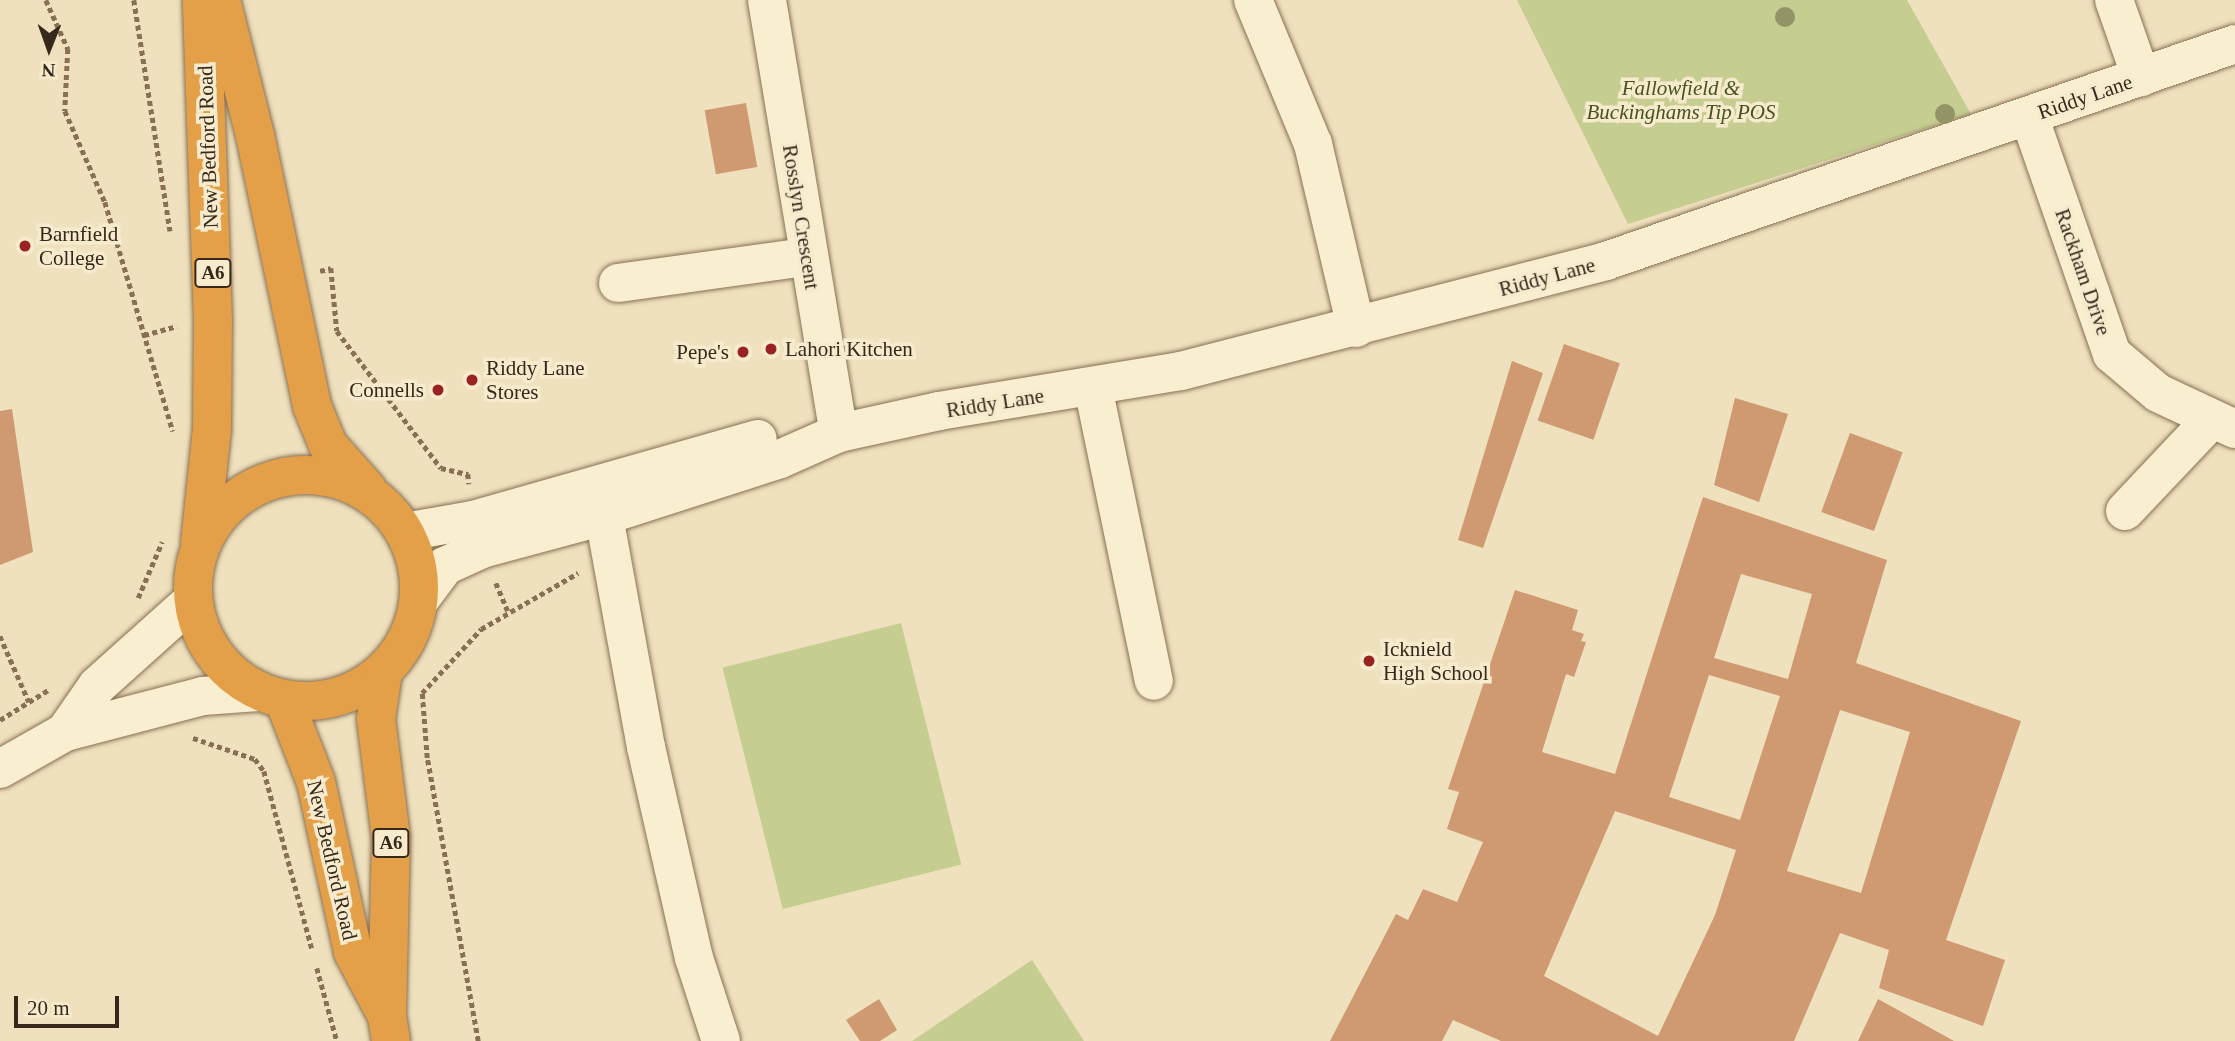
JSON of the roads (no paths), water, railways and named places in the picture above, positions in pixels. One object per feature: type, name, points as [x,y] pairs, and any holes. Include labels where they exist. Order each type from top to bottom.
[{"type":"highway","name":"New Bedford Road","points":[[183,537],[212,429],[214,321],[202,0]]},
{"type":"highway","name":"New Bedford Road","points":[[220,0],[255,135],[312,406],[328,445],[370,494]]},
{"type":"highway","name":"A6","points":[[307,474],[340,479],[370,494],[405,532],[418,565],[419,601],[413,627],[383,672],[354,692],[319,701],[271,696],[230,673],[208,647],[193,600],[192,580],[183,537],[219,515],[235,500],[274,479],[307,474]]},
{"type":"highway","name":"New Bedford Road","points":[[383,672],[376,719],[391,838],[389,1029]]},
{"type":"highway","name":"New Bedford Road","points":[[271,696],[316,782],[353,952],[389,1029]]},
{"type":"street","name":"Rosslyn Crescent","points":[[767,0],[806,257],[839,433]]},
{"type":"street","points":[[1253,0],[1313,144],[1356,328]]},
{"type":"street","points":[[2114,0],[2141,77]]},
{"type":"street","name":"Riddy Lane","points":[[419,601],[445,566],[482,549],[604,516],[779,458],[839,433],[939,411],[1093,387],[1356,328],[1606,261],[2235,44]]},
{"type":"street","name":"Rackham Drive","points":[[2029,116],[2112,354],[2158,393],[2223,425],[2125,511]]},
{"type":"street","points":[[618,283],[806,257]]},
{"type":"street","points":[[1093,387],[1154,681]]},
{"type":"street","name":"Riddy Lane","points":[[405,532],[473,520],[773,435],[839,433]]},
{"type":"street","points":[[604,516],[646,747],[694,958],[721,1041]]},
{"type":"street","points":[[65,732],[97,686],[193,600]]},
{"type":"street","points":[[0,769],[65,732],[203,696],[271,696]]},
{"type":"place","name":"Barnfield College","points":[[25,246]]},
{"type":"place","name":"Lahori Kitchen","points":[[771,349]]},
{"type":"place","name":"Pepe's","points":[[743,352]]},
{"type":"place","name":"Riddy Lane Stores","points":[[472,380]]},
{"type":"place","name":"Connells","points":[[438,390]]},
{"type":"place","name":"Icknield High School","points":[[1369,661]]},
{"type":"park label","name":"Fallowfield & Buckinghams Tip POS","points":[[1681,100]]}]
